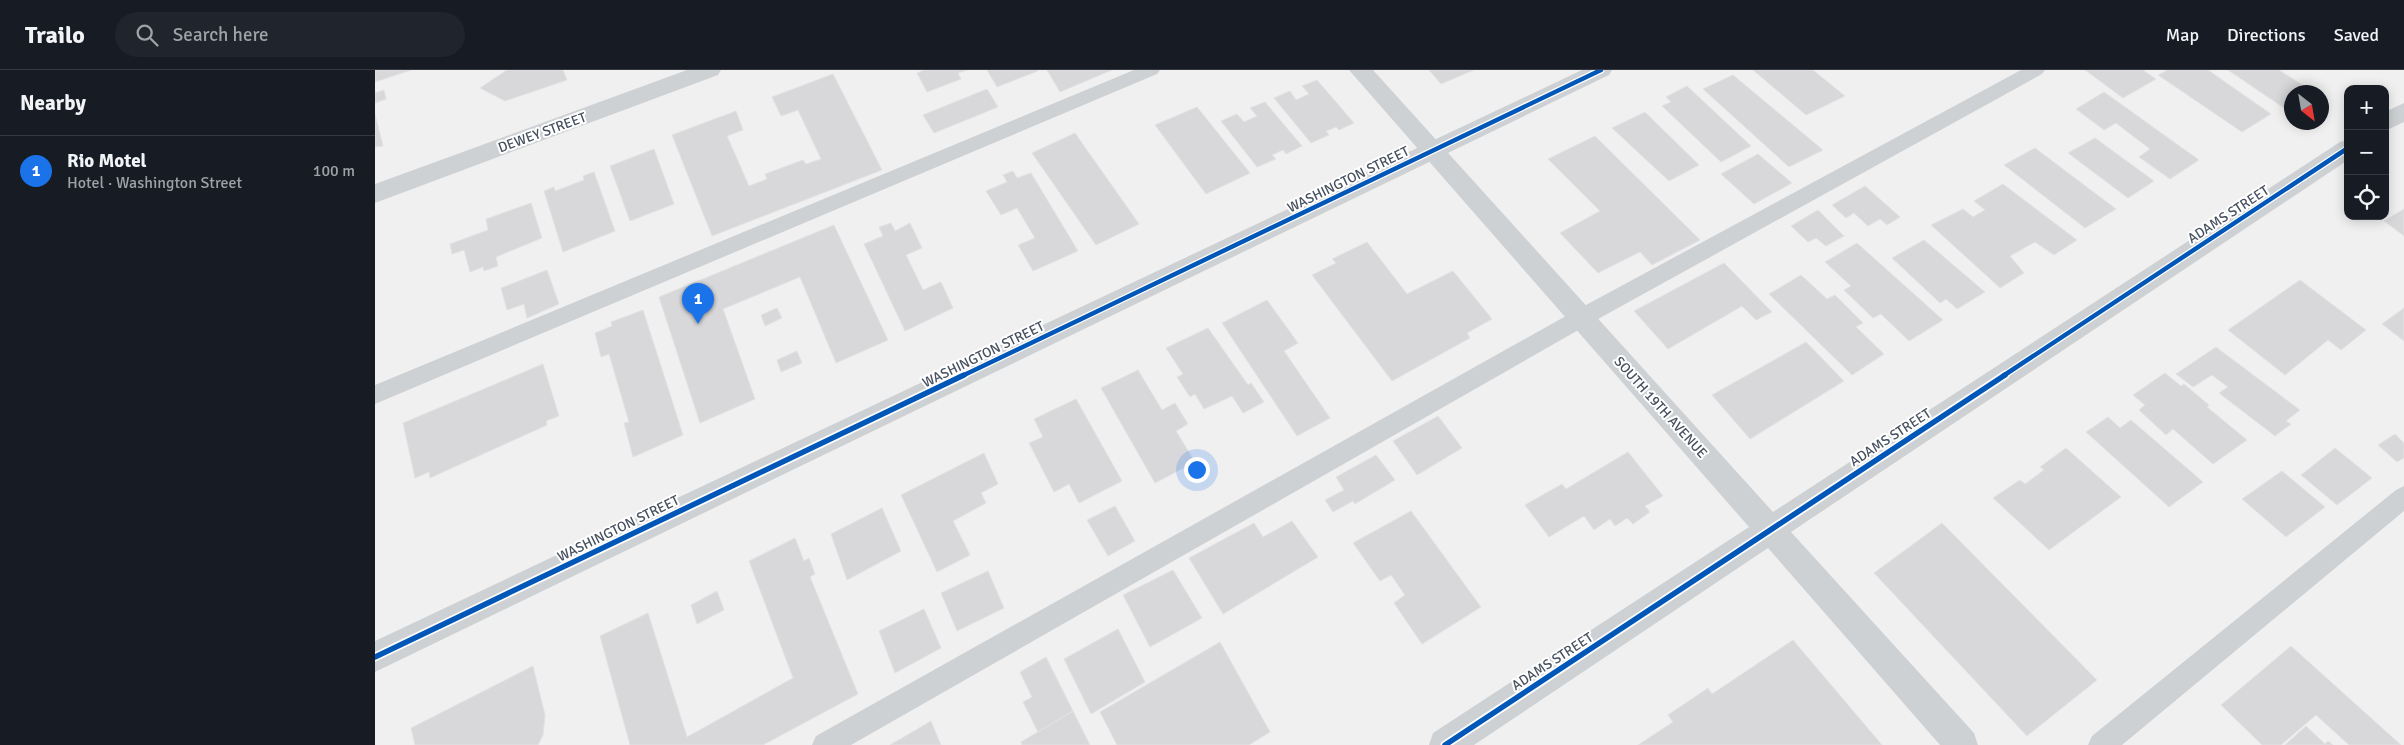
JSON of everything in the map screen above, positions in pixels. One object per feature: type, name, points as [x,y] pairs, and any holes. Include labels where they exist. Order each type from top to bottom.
[{"type":"street","name":"DEWEY STREET","points":[[375,194],[710,70]]},
{"type":"street","name":"SOUTH 19TH AVENUE","points":[[1360,70],[1962,745]]},
{"type":"street","name":"WASHINGTON STREET","points":[[375,657],[1601,70]]},
{"type":"street","points":[[2389,120],[2404,110]]},
{"type":"street","name":"ADAMS STREET","points":[[1445,745],[2344,151]]},
{"type":"lane","points":[[375,395],[1151,70]]},
{"type":"lane","points":[[825,745],[1581,318],[2035,70]]},
{"type":"lane","points":[[2101,745],[2404,497]]},
{"type":"building","points":[[375,70],[411,70],[375,82]]},
{"type":"building","points":[[507,70],[563,70],[567,80],[505,101],[480,88]]},
{"type":"building","points":[[924,70],[967,70],[958,73],[961,79],[927,92],[917,73]]},
{"type":"building","points":[[987,70],[1037,70],[1038,71],[997,87]]},
{"type":"building","points":[[1047,70],[1112,70],[1060,92]]},
{"type":"building","points":[[1429,70],[1474,70],[1441,84]]},
{"type":"building","points":[[1753,70],[1813,70],[1845,96],[1806,115]]},
{"type":"building","points":[[2085,70],[2143,70],[2156,79],[2123,98]]},
{"type":"building","points":[[2168,70],[2208,70],[2271,114],[2242,132],[2158,75]]},
{"type":"building","points":[[2228,70],[2279,70],[2302,85],[2284,85],[2284,108]]},
{"type":"building","points":[[833,74],[882,170],[712,236],[672,135],[736,111],[743,130],[727,136],[749,186],[767,179],[765,174],[803,160],[806,164],[821,159],[798,110],[781,116],[772,97]]},
{"type":"building","points":[[1733,75],[1823,150],[1789,167],[1703,89]]},
{"type":"building","points":[[1317,80],[1354,123],[1339,130],[1336,127],[1326,131],[1329,135],[1311,143],[1274,98],[1290,91],[1296,100],[1309,94],[1302,86]]},
{"type":"building","points":[[1687,86],[1751,146],[1721,162],[1662,106],[1671,102],[1666,97]]},
{"type":"building","points":[[987,89],[998,107],[934,133],[923,115]]},
{"type":"building","points":[[384,90],[386,99],[375,103],[375,93]]},
{"type":"building","points":[[2104,92],[2199,160],[2170,179],[2139,157],[2150,149],[2116,123],[2104,130],[2076,109]]},
{"type":"building","points":[[1265,102],[1302,146],[1286,154],[1283,150],[1272,155],[1276,159],[1257,167],[1221,121],[1237,114],[1244,122],[1257,116],[1250,108]]},
{"type":"building","points":[[1197,107],[1250,173],[1206,194],[1155,125]]},
{"type":"building","points":[[1645,112],[1699,165],[1669,181],[1612,128]]},
{"type":"building","points":[[375,114],[383,146],[375,147]]},
{"type":"building","points":[[1075,133],[1139,224],[1096,245],[1032,153]]},
{"type":"building","points":[[1595,136],[1700,240],[1652,265],[1640,252],[1598,273],[1560,233],[1600,211],[1548,159]]},
{"type":"building","points":[[2095,138],[2154,181],[2128,198],[2068,153]]},
{"type":"building","points":[[2035,148],[2116,209],[2085,228],[2004,165]]},
{"type":"building","points":[[654,149],[674,204],[630,221],[610,166]]},
{"type":"building","points":[[1758,154],[1792,183],[1754,204],[1721,174]]},
{"type":"building","points":[[1013,171],[1017,178],[1031,173],[1078,251],[1033,271],[1018,245],[1035,238],[1017,208],[1001,215],[986,191],[1007,182],[1003,175]]},
{"type":"building","points":[[594,172],[615,231],[563,252],[544,191],[554,187],[555,191],[584,180],[583,176]]},
{"type":"building","points":[[2003,184],[2077,240],[2054,255],[2035,242],[2010,256],[2024,273],[2000,288],[1931,225],[1963,209],[1973,217],[1985,210],[1974,201]]},
{"type":"building","points":[[1865,186],[1900,217],[1887,225],[1880,219],[1868,226],[1854,213],[1846,218],[1832,205]]},
{"type":"building","points":[[531,203],[542,238],[496,257],[498,266],[484,271],[483,267],[470,272],[464,250],[452,254],[450,244],[488,230],[486,219]]},
{"type":"building","points":[[2404,209],[2404,236],[2384,221],[2389,220],[2389,218]]},
{"type":"building","points":[[1818,210],[1844,236],[1826,246],[1816,238],[1808,242],[1791,226]]},
{"type":"building","points":[[891,223],[895,231],[910,223],[922,248],[906,255],[923,290],[941,282],[953,308],[905,331],[864,244],[883,236],[879,227]]},
{"type":"building","points":[[834,225],[888,340],[836,363],[800,277],[723,309],[755,399],[700,423],[659,297]]},
{"type":"building","points":[[1924,240],[1985,292],[1957,309],[1946,299],[1940,303],[1892,258]]},
{"type":"building","points":[[1367,242],[1407,294],[1453,271],[1492,319],[1467,333],[1470,338],[1392,381],[1312,275],[1336,263],[1332,259]]},
{"type":"building","points":[[1857,243],[1943,320],[1909,341],[1881,314],[1873,318],[1844,290],[1851,286],[1825,262]]},
{"type":"building","points":[[1724,263],[1772,312],[1756,320],[1742,306],[1668,349],[1634,311]]},
{"type":"building","points":[[547,270],[559,304],[527,318],[524,304],[507,310],[501,288]]},
{"type":"building","points":[[1801,275],[1827,299],[1835,295],[1863,323],[1856,327],[1884,354],[1852,375],[1769,294]]},
{"type":"building","points":[[2300,280],[2366,330],[2341,350],[2328,340],[2285,375],[2228,330]]},
{"type":"building","points":[[1267,300],[1298,343],[1284,351],[1330,418],[1297,436],[1222,323]]},
{"type":"building","points":[[777,308],[782,318],[765,326],[761,315]]},
{"type":"building","points":[[2404,308],[2404,341],[2382,324]]},
{"type":"building","points":[[643,310],[683,435],[633,457],[624,423],[629,422],[609,354],[601,357],[595,333],[612,326],[611,322]]},
{"type":"building","points":[[1208,328],[1248,385],[1251,383],[1264,402],[1243,413],[1232,396],[1204,409],[1195,394],[1190,397],[1177,377],[1183,374],[1166,348]]},
{"type":"building","points":[[1806,342],[1844,381],[1750,439],[1712,395]]},
{"type":"building","points":[[2216,347],[2300,410],[2286,421],[2291,424],[2275,436],[2219,393],[2228,387],[2212,375],[2193,387],[2176,374]]},
{"type":"building","points":[[797,351],[802,363],[781,372],[777,360]]},
{"type":"building","points":[[543,364],[559,416],[546,421],[547,425],[430,478],[429,472],[415,478],[403,423]]},
{"type":"building","points":[[1138,370],[1162,410],[1175,403],[1188,424],[1176,431],[1195,462],[1155,483],[1101,388]]},
{"type":"building","points":[[2165,373],[2181,386],[2184,384],[2209,405],[2207,407],[2247,440],[2213,464],[2173,429],[2166,435],[2139,410],[2145,405],[2133,395]]},
{"type":"building","points":[[1076,399],[1122,481],[1079,503],[1069,484],[1054,492],[1029,443],[1043,437],[1034,419]]},
{"type":"building","points":[[1438,416],[1462,448],[1417,475],[1393,441]]},
{"type":"building","points":[[2108,417],[2120,428],[2131,420],[2203,482],[2169,507],[2086,432]]},
{"type":"building","points":[[2395,434],[2404,443],[2404,458],[2397,462],[2378,445]]},
{"type":"building","points":[[2066,448],[2121,497],[2049,550],[1993,498],[2020,480],[2025,484],[2044,470],[2040,467]]},
{"type":"building","points":[[2335,448],[2372,478],[2337,505],[2301,475]]},
{"type":"building","points":[[1628,452],[1663,496],[1645,506],[1650,512],[1633,524],[1627,518],[1615,526],[1610,519],[1594,530],[1584,516],[1549,537],[1525,505],[1562,484],[1566,489]]},
{"type":"building","points":[[984,453],[998,484],[981,493],[986,503],[953,521],[970,555],[937,572],[901,495]]},
{"type":"building","points":[[1376,455],[1395,480],[1355,504],[1353,501],[1333,512],[1325,500],[1344,490],[1336,477]]},
{"type":"building","points":[[2282,471],[2325,507],[2286,537],[2242,499]]},
{"type":"building","points":[[1115,506],[1135,541],[1108,556],[1087,520]]},
{"type":"building","points":[[882,508],[901,551],[847,580],[831,534]]},
{"type":"building","points":[[1411,511],[1481,607],[1422,644],[1394,603],[1405,595],[1391,575],[1380,581],[1353,543]]},
{"type":"building","points":[[1292,521],[1318,557],[1223,614],[1189,558],[1254,523],[1263,537]]},
{"type":"building","points":[[1942,523],[2097,680],[2027,736],[1874,573]]},
{"type":"building","points":[[795,538],[804,561],[809,558],[815,574],[810,577],[858,694],[763,745],[630,745],[600,636],[648,613],[687,737],[793,678],[749,561]]},
{"type":"building","points":[[1173,570],[1202,618],[1150,647],[1123,595]]},
{"type":"building","points":[[988,571],[1004,608],[957,631],[941,593]]},
{"type":"building","points":[[717,591],[724,610],[697,624],[691,605]]},
{"type":"building","points":[[924,609],[941,648],[895,673],[879,631]]},
{"type":"building","points":[[1118,629],[1145,682],[1091,714],[1064,659]]},
{"type":"building","points":[[1793,640],[1882,745],[1638,745],[1673,722],[1668,715],[1708,688],[1712,694]]},
{"type":"building","points":[[1220,642],[1270,732],[1249,745],[1117,745],[1100,712]]},
{"type":"building","points":[[2291,646],[2401,745],[2349,745],[2316,715],[2281,745],[2262,745],[2221,705]]},
{"type":"building","points":[[1046,657],[1073,711],[1038,732],[1023,702],[1032,697],[1020,672]]},
{"type":"building","points":[[533,666],[545,715],[543,735],[538,745],[415,745],[411,728]]},
{"type":"building","points":[[1073,711],[1090,745],[1022,745],[1021,742]]},
{"type":"building","points":[[931,721],[941,745],[890,745]]},
{"type":"building","points":[[2306,726],[2325,744],[2328,741],[2333,745],[2285,745]]},
{"type":"cycle path","points":[[375,657],[1601,70]]},
{"type":"cycle path","points":[[1445,745],[2344,151]]},
{"type":"place","name":"Rio Motel","points":[[698,324]]}]
